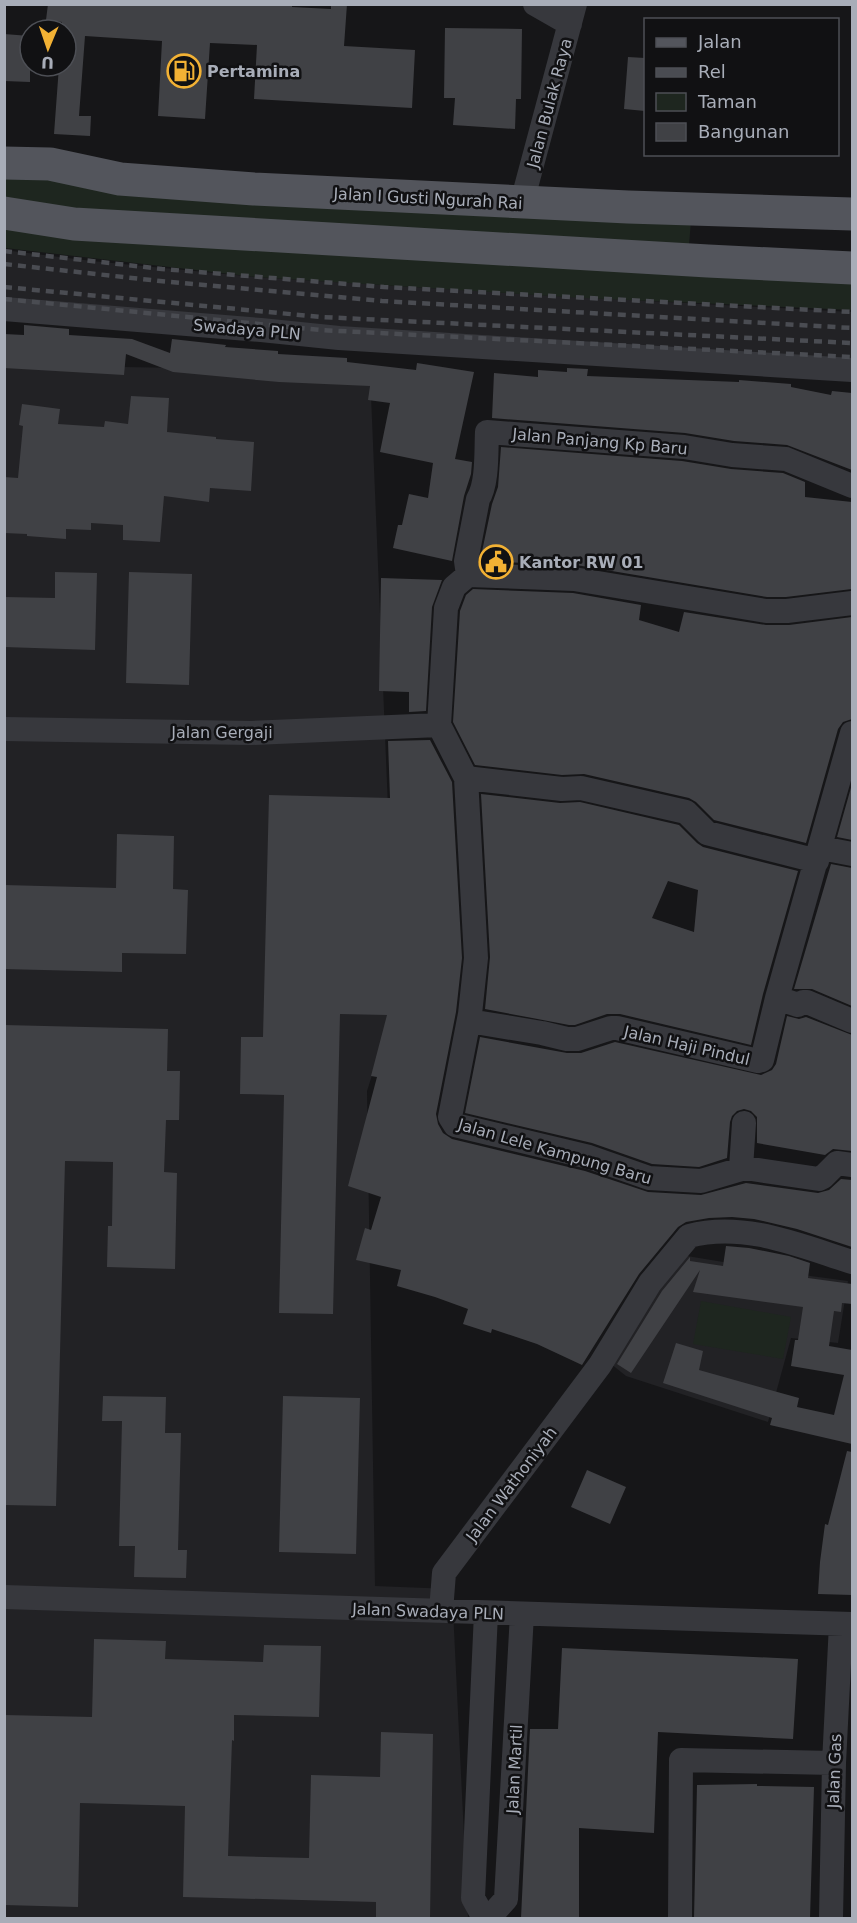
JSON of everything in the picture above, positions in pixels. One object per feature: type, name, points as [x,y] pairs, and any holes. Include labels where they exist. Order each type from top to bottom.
[{"type":"main road","name":"Jalan I Gusti Ngurah Rai","points":[[4,163],[50,164],[120,179],[254,189],[628,207],[852,214]]},
{"type":"main road","points":[[4,213],[74,224],[852,268]]},
{"type":"street","points":[[535,4],[573,14]]},
{"type":"street","name":"Jalan Bulak Raya","points":[[522,202],[573,14]]},
{"type":"street","name":"Swadaya PLN","points":[[4,309],[339,338],[852,370]]},
{"type":"street","name":"Jalan Panjang Kp Baru","points":[[468,575],[466,561],[478,499],[482,493],[487,432],[684,447],[732,455],[786,459],[852,486]]},
{"type":"street","points":[[439,725],[446,608],[454,586],[468,575],[574,579],[766,611],[787,611],[852,603]]},
{"type":"street","name":"Jalan Gergaji","points":[[4,729],[251,733],[439,725]]},
{"type":"street","name":"Jalan Lele Kampung Baru","points":[[439,725],[466,778],[476,958],[469,1021],[450,1117],[455,1125],[589,1157],[654,1179],[700,1181],[741,1168],[819,1179],[837,1163],[852,1165]]},
{"type":"street","points":[[852,734],[777,998],[798,1005],[807,1002],[852,1021]]},
{"type":"street","points":[[466,778],[562,789],[581,788],[687,812],[706,833],[819,855],[852,854]]},
{"type":"street","name":"Jalan Haji Pindul","points":[[469,1021],[567,1039],[577,1039],[611,1028],[618,1028],[758,1061],[762,1060],[777,998]]},
{"type":"street","points":[[741,1168],[744,1123]]},
{"type":"street","name":"Jalan Wathoniyah","points":[[441,1611],[444,1573],[600,1365],[650,1283],[689,1236],[714,1231],[740,1231],[815,1249],[852,1262]]},
{"type":"street","name":"Jalan Swadaya PLN","points":[[4,1597],[847,1624]]},
{"type":"street","points":[[484,1918],[473,1898],[486,1612]]},
{"type":"street","name":"Jalan Martil","points":[[489,1918],[506,1899],[522,1614]]},
{"type":"street","name":"Jalan Gas","points":[[831,1918],[834,1763],[847,1624]]},
{"type":"street","points":[[680,1918],[681,1760],[834,1763]]},
{"type":"shaded area","points":[[4,250],[256,277],[852,312],[852,370],[5,309]]},
{"type":"shaded area","points":[[5,365],[370,371],[396,1001],[367,1091],[375,1586],[452,1589],[468,1918],[5,1918]]},
{"type":"shaded area","points":[[675,1254],[848,1281],[838,1343],[791,1338],[768,1422],[626,1376],[606,1360]]},
{"type":"green space","points":[[5,163],[692,209],[689,245],[75,209],[5,200]]},
{"type":"green space","points":[[4,213],[852,268],[852,310],[584,298],[256,277],[5,248]]},
{"type":"green space","points":[[701,1301],[791,1317],[783,1359],[693,1344]]},
{"type":"building","points":[[48,4],[292,4],[292,7],[331,9],[331,4],[347,4],[344,46],[415,50],[412,108],[254,99],[257,45],[210,43],[205,119],[158,116],[162,41],[85,36],[79,116],[91,116],[90,136],[54,134],[58,78],[78,78],[78,18],[46,18]]},
{"type":"building","points":[[445,28],[522,29],[521,99],[516,99],[515,129],[453,125],[455,98],[444,98]]},
{"type":"building","points":[[4,34],[18,35],[18,78],[30,78],[30,82],[4,81]]},
{"type":"building","points":[[628,57],[644,58],[644,111],[624,109]]},
{"type":"building","points":[[24,325],[69,329],[69,335],[132,339],[170,353],[172,339],[226,345],[225,347],[278,351],[278,354],[347,358],[347,362],[416,370],[417,363],[474,372],[455,459],[472,462],[471,474],[464,496],[452,561],[393,548],[398,525],[402,525],[409,494],[428,498],[433,463],[380,452],[390,403],[368,400],[370,386],[279,382],[173,372],[126,354],[124,375],[4,368],[4,334],[24,335]]},
{"type":"building","points":[[567,368],[588,369],[587,376],[739,382],[739,380],[791,384],[791,387],[831,395],[832,391],[852,393],[852,470],[787,445],[734,441],[685,433],[492,418],[494,373],[538,377],[538,370],[567,372]]},
{"type":"building","points":[[131,396],[169,398],[167,432],[254,442],[251,491],[210,488],[209,502],[164,496],[160,542],[123,540],[123,525],[91,523],[91,530],[66,529],[66,539],[4,533],[4,477],[18,478],[23,426],[19,425],[22,404],[60,409],[58,424],[104,427],[105,421],[128,424]]},
{"type":"building","points":[[501,447],[682,461],[731,469],[783,473],[805,482],[805,497],[852,502],[852,589],[767,597],[576,565],[480,561],[492,504],[498,487]]},
{"type":"building","points":[[55,572],[97,573],[95,650],[4,647],[4,597],[55,598]]},
{"type":"building","points":[[129,572],[192,574],[189,685],[126,683]]},
{"type":"building","points":[[381,578],[442,580],[432,607],[426,711],[409,712],[409,692],[379,691]]},
{"type":"building","points":[[473,589],[573,593],[641,605],[639,620],[679,632],[684,612],[766,625],[789,625],[852,617],[852,719],[843,722],[838,729],[806,843],[714,820],[689,798],[584,774],[562,775],[475,765],[453,722],[460,611],[466,595]]},
{"type":"building","points":[[430,740],[452,782],[462,958],[456,1012],[436,1114],[443,1133],[452,1139],[585,1171],[648,1192],[701,1195],[746,1183],[818,1193],[829,1190],[841,1179],[852,1180],[852,1247],[797,1229],[754,1219],[709,1218],[686,1222],[678,1227],[639,1274],[582,1365],[537,1344],[492,1329],[491,1333],[463,1324],[468,1309],[397,1286],[401,1270],[356,1260],[365,1228],[371,1230],[381,1197],[348,1186],[377,1077],[371,1076],[387,1015],[340,1014],[333,1314],[279,1313],[284,1095],[240,1094],[241,1037],[263,1037],[269,795],[390,798],[388,741]]},
{"type":"building","points":[[852,784],[852,840],[837,837]]},
{"type":"building","points":[[481,794],[560,803],[580,802],[679,825],[703,847],[798,871],[751,1045],[620,1014],[607,1014],[569,1025],[485,1009],[490,957]],"holes":[[[668,881],[698,890],[694,932],[652,918]]]},
{"type":"building","points":[[117,834],[174,836],[173,889],[188,890],[186,954],[122,953],[122,972],[4,969],[4,885],[116,888]]},
{"type":"building","points":[[831,864],[852,868],[852,1006],[812,989],[794,989]]},
{"type":"building","points":[[787,1016],[799,1019],[806,1017],[852,1035],[852,1151],[833,1149],[825,1155],[757,1143],[757,1117],[751,1111],[744,1109],[732,1116],[727,1158],[699,1167],[652,1164],[592,1143],[465,1113],[480,1037],[567,1053],[581,1053],[615,1042],[761,1075],[772,1070],[776,1064]]},
{"type":"building","points":[[4,1025],[168,1029],[167,1071],[180,1071],[179,1120],[166,1120],[164,1172],[177,1173],[175,1269],[107,1267],[108,1226],[112,1226],[113,1162],[65,1161],[56,1506],[4,1505]]},
{"type":"building","points":[[726,1246],[789,1256],[810,1263],[808,1278],[852,1284],[852,1304],[842,1303],[841,1312],[834,1311],[829,1346],[852,1350],[852,1444],[770,1425],[772,1418],[663,1383],[676,1343],[703,1351],[699,1370],[799,1398],[797,1407],[834,1415],[844,1375],[791,1366],[803,1307],[693,1292],[700,1270],[631,1373],[617,1364],[662,1291],[690,1257],[690,1261],[723,1266]]},
{"type":"building","points":[[103,1396],[166,1397],[165,1433],[181,1433],[178,1550],[187,1550],[186,1578],[134,1577],[135,1546],[119,1546],[122,1421],[102,1421]]},
{"type":"building","points":[[283,1396],[360,1398],[356,1554],[279,1552]]},
{"type":"building","points":[[847,1451],[852,1452],[852,1595],[818,1594],[825,1524],[828,1525]]},
{"type":"building","points":[[587,1470],[626,1487],[610,1524],[571,1507]]},
{"type":"building","points":[[94,1639],[166,1641],[165,1659],[263,1662],[264,1645],[321,1646],[319,1717],[234,1715],[228,1856],[309,1858],[311,1775],[380,1777],[381,1732],[433,1734],[430,1918],[376,1918],[376,1902],[183,1897],[185,1806],[80,1803],[78,1907],[4,1905],[4,1715],[92,1717]]},
{"type":"building","points":[[562,1648],[798,1659],[793,1739],[658,1732],[654,1833],[579,1828],[579,1918],[521,1918],[530,1729],[558,1729]]},
{"type":"building","points":[[757,1784],[757,1786],[814,1787],[810,1918],[694,1918],[697,1785]]},
{"type":"railway","points":[[4,251],[162,269],[384,287],[852,312]]},
{"type":"railway","points":[[4,264],[382,301],[852,328]]},
{"type":"railway","points":[[4,287],[321,317],[852,343]]},
{"type":"railway","points":[[4,299],[320,330],[852,357]]},
{"type":"place","name":"Pertamina","points":[[184,71]]},
{"type":"place","name":"Kantor RW 01","points":[[496,562]]}]
